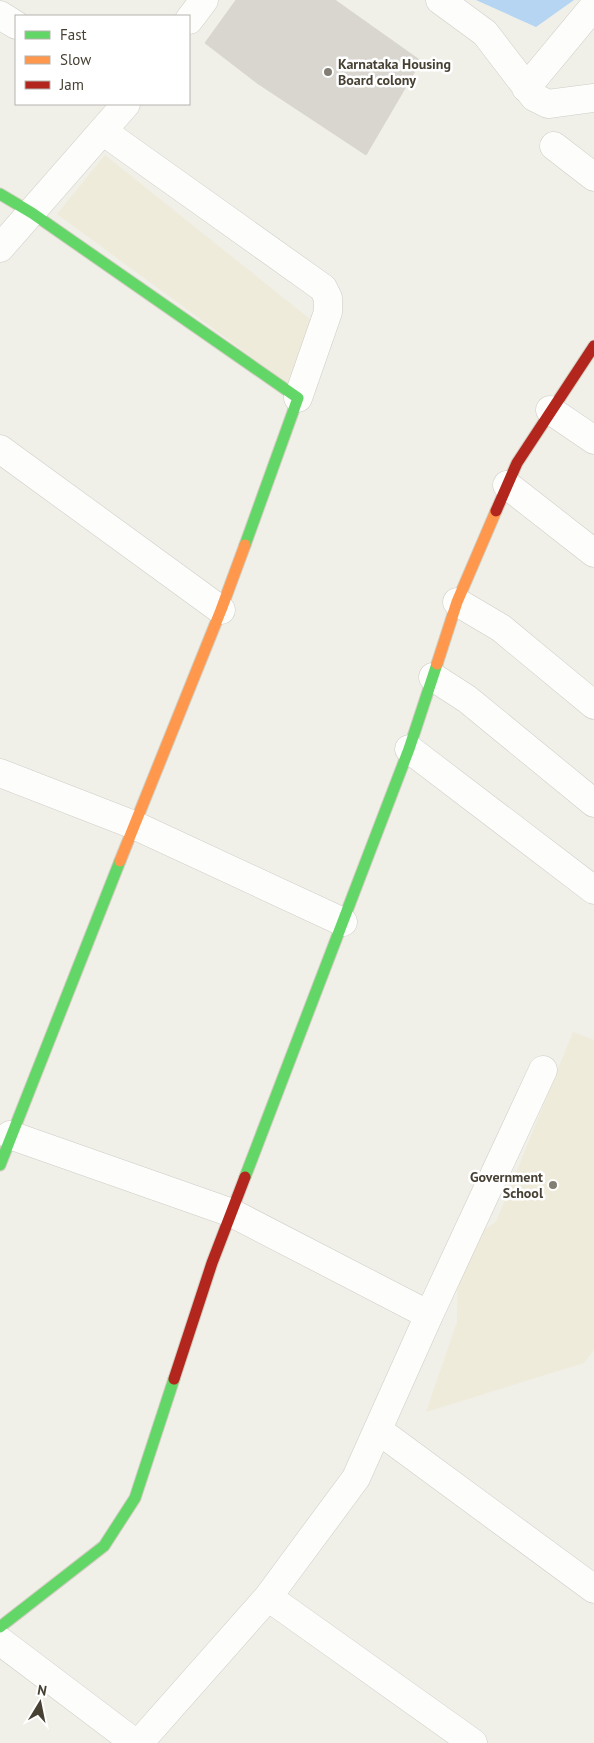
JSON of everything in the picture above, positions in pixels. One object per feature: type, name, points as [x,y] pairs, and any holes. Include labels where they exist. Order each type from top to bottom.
[{"type":"street","points":[[190,19],[204,0]]},
{"type":"street","points":[[440,0],[485,33],[534,97],[548,104],[594,98]]},
{"type":"street","points":[[526,88],[594,6]]},
{"type":"street","points":[[0,15],[15,24]]},
{"type":"street","points":[[0,248],[104,132],[125,105]]},
{"type":"street","points":[[0,1164],[221,610],[328,312],[328,298],[323,288],[104,132]]},
{"type":"street","points":[[554,146],[594,178]]},
{"type":"street","points":[[0,194],[32,213],[298,398]]},
{"type":"street","points":[[0,1627],[104,1546],[136,1498],[212,1263],[409,749],[456,602],[517,463],[550,410],[594,346]]},
{"type":"street","points":[[550,410],[594,440]]},
{"type":"street","points":[[0,449],[221,610]]},
{"type":"street","points":[[507,484],[594,553]]},
{"type":"street","points":[[456,602],[501,628],[594,705]]},
{"type":"street","points":[[433,677],[467,699],[594,803]]},
{"type":"street","points":[[409,749],[594,890]]},
{"type":"street","points":[[0,773],[134,825],[343,922]]},
{"type":"street","points":[[139,1743],[268,1597],[356,1478],[429,1315],[543,1070]]},
{"type":"street","points":[[10,1135],[232,1213],[429,1315]]},
{"type":"street","points":[[378,1430],[594,1589]]},
{"type":"street","points":[[268,1597],[473,1743]]},
{"type":"street","points":[[0,1641],[135,1743]]},
{"type":"shaded area","points":[[105,155],[315,323],[294,388],[57,214]]},
{"type":"shaded area","name":"Government School","points":[[573,1032],[594,1040],[594,1350],[584,1363],[426,1412],[457,1322],[458,1247],[496,1222]]},
{"type":"water","points":[[476,0],[574,0],[536,27]]},
{"type":"building","name":"Karnataka Housing Board colony","points":[[236,0],[335,0],[421,61],[366,155],[257,83],[205,43]]},
{"type":"traffic: fast","points":[[0,194],[32,213],[298,398],[245,545]]},
{"type":"traffic: fast","points":[[245,1177],[409,749],[437,664]]},
{"type":"traffic: fast","points":[[0,1165],[120,861]]},
{"type":"traffic: fast","points":[[0,1627],[104,1546],[135,1498],[174,1379]]},
{"type":"traffic: slow","points":[[437,664],[457,602],[496,511]]},
{"type":"traffic: slow","points":[[120,861],[221,610],[245,545]]},
{"type":"traffic: jam","points":[[496,511],[517,463],[594,346]]},
{"type":"traffic: jam","points":[[174,1379],[212,1263],[245,1177]]},
{"type":"place","name":"Karnataka Housing Board colony","points":[[328,72]]},
{"type":"place","name":"Government School","points":[[553,1185]]}]
